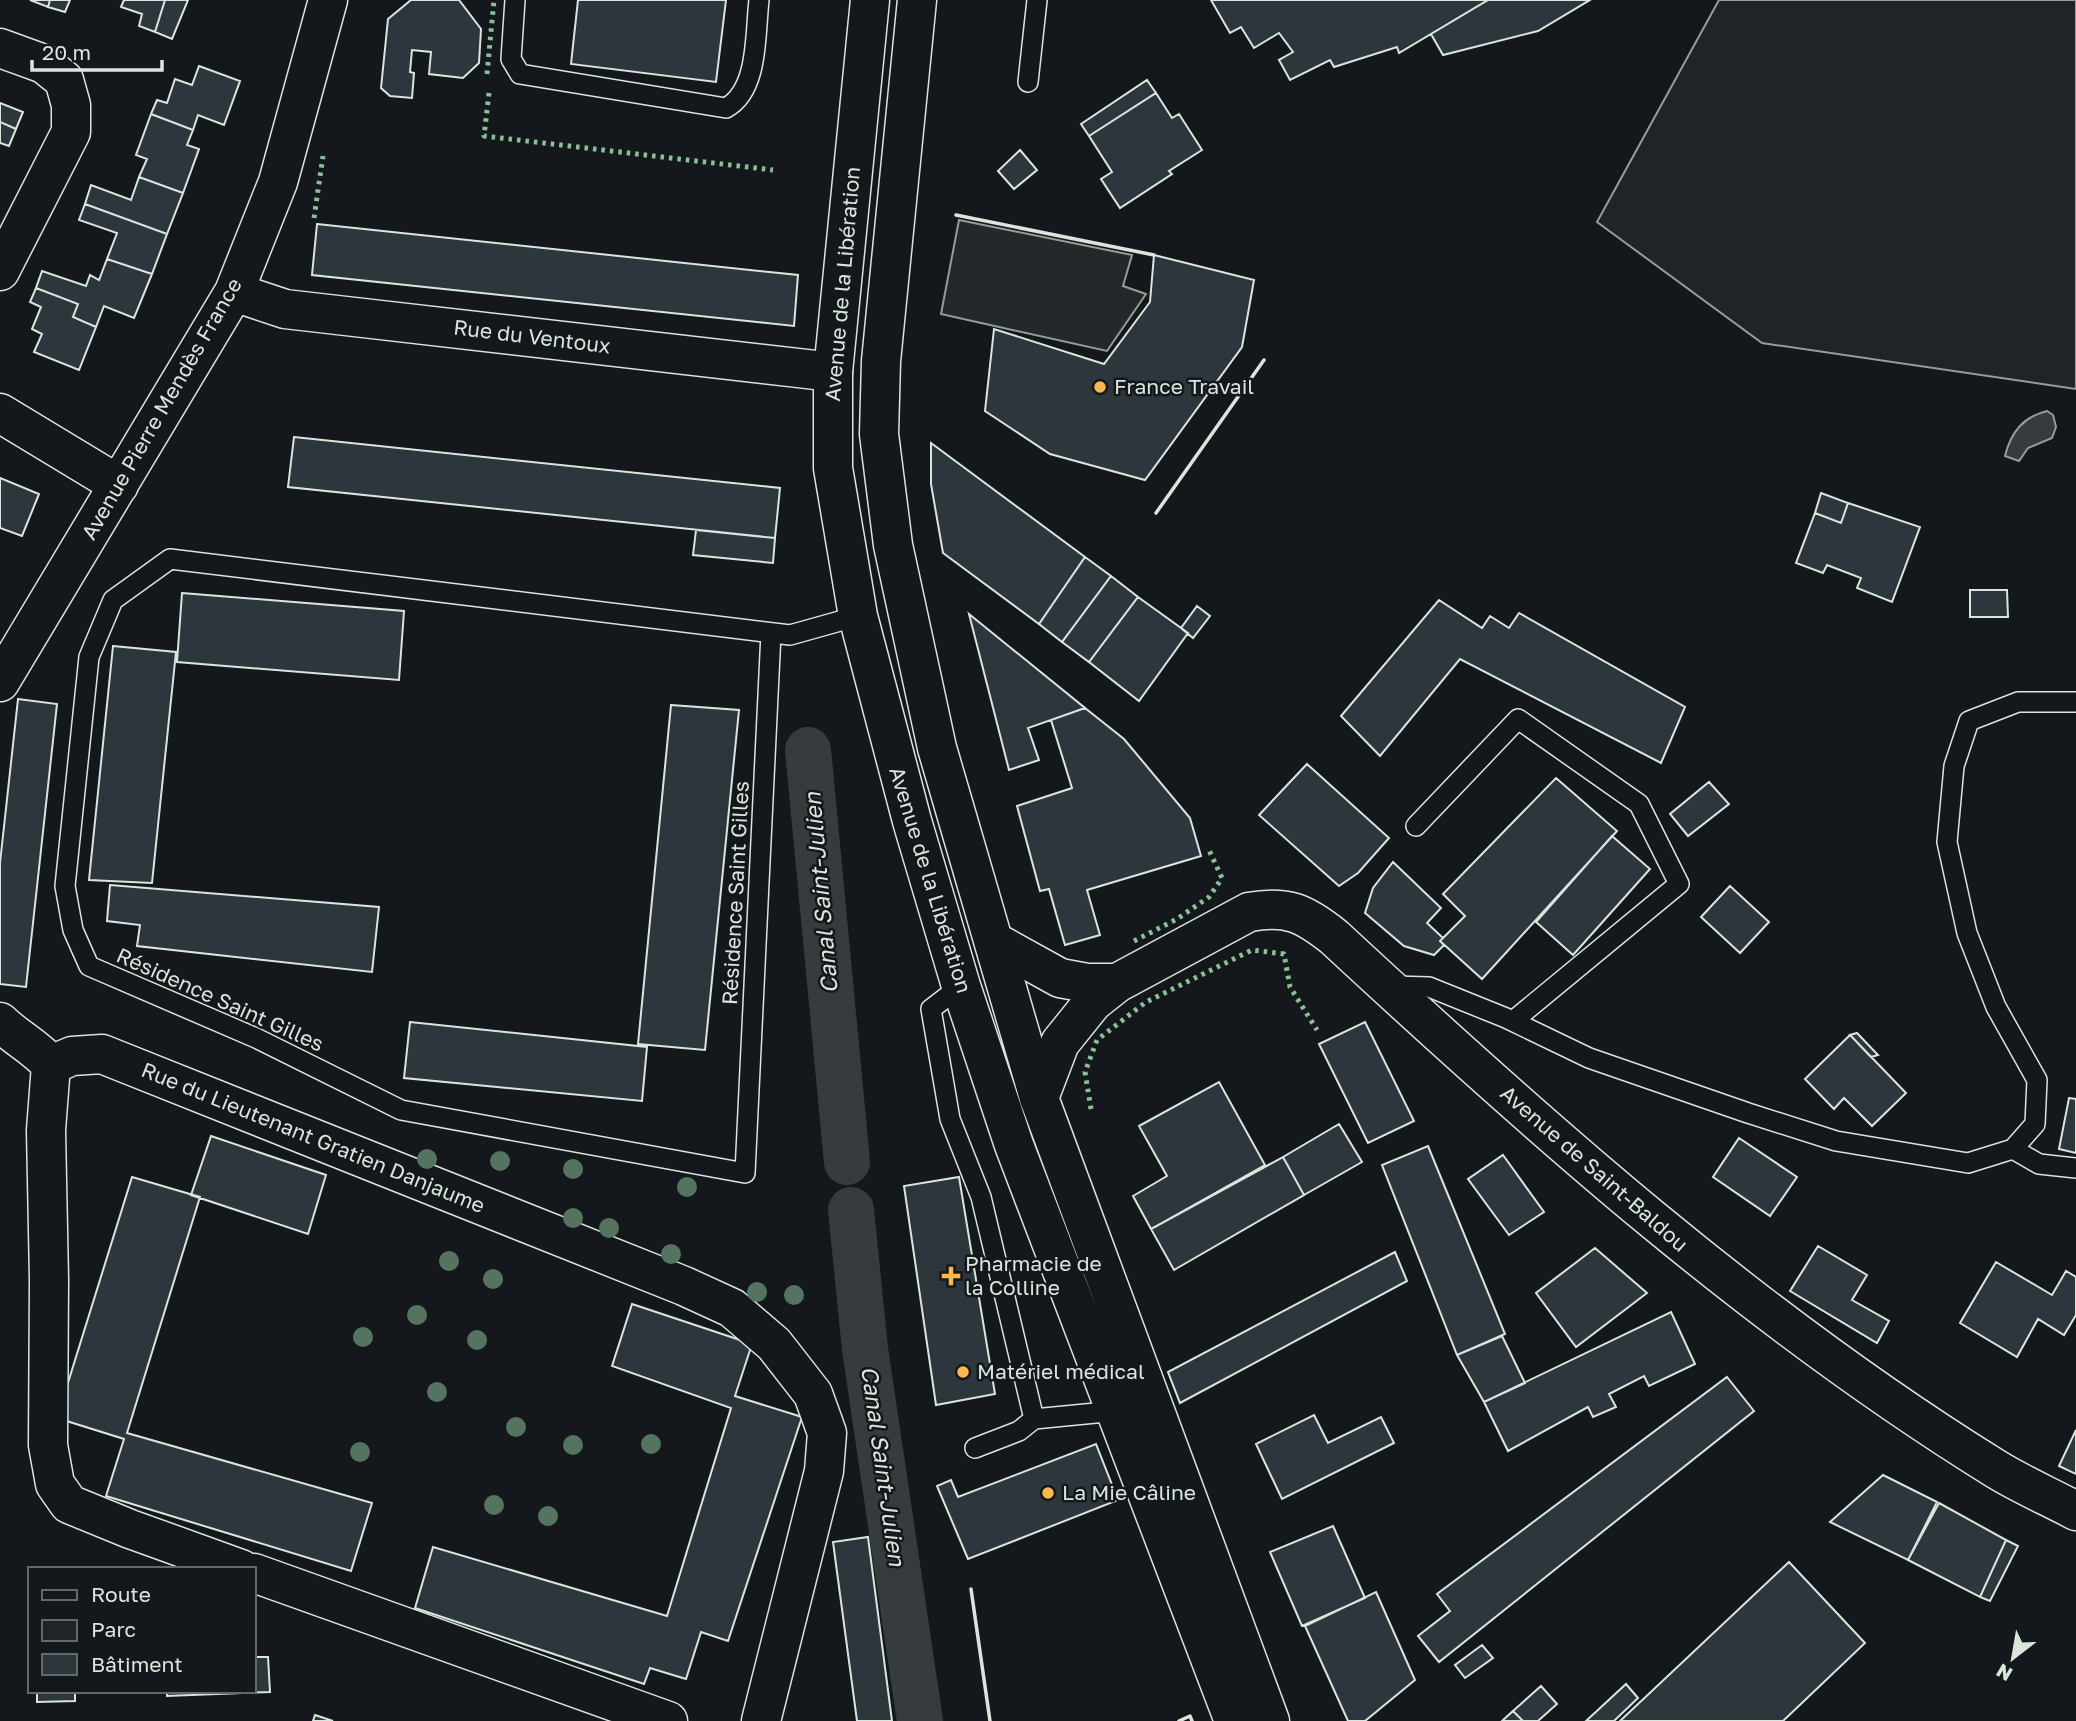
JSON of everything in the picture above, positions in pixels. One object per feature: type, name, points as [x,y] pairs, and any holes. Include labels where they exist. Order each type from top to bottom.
[{"type":"street","name":"Avenue Pierre Mendès France","points":[[0,682],[234,292],[278,182],[328,0]]},
{"type":"street","name":"Avenue de la Libération","points":[[870,0],[833,372],[834,468],[858,616],[912,821],[961,986],[1014,1145],[1234,1721]]},
{"type":"street","name":"Avenue de la Libération","points":[[917,0],[881,361],[878,434],[893,545],[937,748],[1039,1098],[1270,1721]]},
{"type":"street","points":[[0,48],[44,64],[64,80],[71,105],[71,132],[0,271]]},
{"type":"street","name":"Rue du Ventoux","points":[[234,292],[285,309],[833,372]]},
{"type":"street","points":[[0,413],[119,485]]},
{"type":"street","name":"Avenue de Saint-Baldou","points":[[1039,1098],[1060,1043],[1093,1002],[1116,983],[1249,912],[1265,909],[1298,912],[1315,922],[1556,1139],[1718,1274],[1862,1380],[1998,1471],[2076,1511]]},
{"type":"street","name":"Avenue de Saint-Baldou","points":[[995,942],[1060,978],[1087,983],[1116,983]]},
{"type":"street","points":[[4,1029],[40,1051],[51,1065],[46,1130],[48,1444],[55,1484],[69,1504],[235,1567]]},
{"type":"street","name":"Rue du Lieutenant Gratien Danjaume","points":[[51,1065],[72,1056],[102,1054],[684,1286],[732,1308],[774,1344],[813,1394],[827,1433],[824,1471],[761,1721]]},
{"type":"street","points":[[256,1574],[668,1721]]},
{"type":"lane","points":[[515,0],[511,59],[520,74],[726,108],[737,102],[751,74],[759,0]]},
{"type":"lane","points":[[1028,82],[1037,0]]},
{"type":"lane","name":"Résidence Saint Gilles","points":[[771,633],[745,1173],[401,1110],[256,1038],[89,966],[73,930],[65,886],[89,657],[113,600],[170,559],[790,635],[858,616]]},
{"type":"lane","points":[[1388,986],[1429,987],[1513,1021],[1589,1058],[1836,1141],[1968,1163],[2013,1149],[2035,1124],[2037,1080],[1996,1007],[1967,933],[1948,842],[1954,766],[1969,721],[2018,702],[2076,702]]},
{"type":"lane","points":[[1416,825],[1518,719],[1639,804],[1679,884],[1513,1021]]},
{"type":"lane","points":[[961,986],[931,1009],[950,1119],[981,1196],[1034,1419]]},
{"type":"lane","points":[[2013,1149],[2039,1164],[2076,1168]]},
{"type":"lane","points":[[975,1448],[1018,1431],[1034,1419],[1116,1411]]},
{"type":"green space","points":[[1719,0],[2076,0],[2076,389],[1762,343],[1597,222]]},
{"type":"shaded area","points":[[959,220],[1132,255],[1123,286],[1146,294],[1107,351],[941,314]]},
{"type":"shaded area","points":[[2047,411],[2053,415],[2056,427],[2052,438],[2028,448],[2019,461],[2005,456],[2019,427],[2031,417]]},
{"type":"building","points":[[30,0],[50,0],[48,7]]},
{"type":"building","points":[[50,0],[70,0],[65,12],[48,7]]},
{"type":"building","points":[[124,0],[165,0],[155,32],[139,26],[142,14],[121,7]]},
{"type":"building","points":[[165,0],[188,0],[172,39],[155,32]]},
{"type":"building","points":[[411,0],[459,0],[481,29],[479,63],[463,78],[429,74],[431,52],[412,50],[412,98],[390,96],[381,88],[388,19]]},
{"type":"building","points":[[578,0],[726,0],[716,82],[571,64]]},
{"type":"building","points":[[1211,0],[1488,0],[1399,53],[1397,47],[1334,67],[1330,60],[1290,80],[1279,60],[1293,52],[1279,33],[1254,48],[1241,27],[1230,33]]},
{"type":"building","points":[[1488,0],[1590,0],[1538,31],[1443,55],[1431,34]]},
{"type":"building","points":[[199,66],[240,81],[224,125],[198,115],[193,130],[151,114],[157,100],[167,103],[175,79],[192,85]]},
{"type":"building","points":[[1147,80],[1156,93],[1089,136],[1081,124]]},
{"type":"building","points":[[1156,93],[1172,118],[1179,114],[1202,150],[1169,171],[1172,174],[1120,208],[1101,179],[1112,172],[1089,136]]},
{"type":"building","points":[[0,103],[23,112],[16,129],[0,122]]},
{"type":"building","points":[[151,114],[193,130],[187,145],[199,149],[183,193],[139,177],[147,159],[136,155]]},
{"type":"building","points":[[0,122],[16,129],[9,146],[0,143]]},
{"type":"building","points":[[1020,150],[1037,170],[1014,189],[998,171]]},
{"type":"building","points":[[139,177],[183,193],[167,234],[85,204],[91,185],[131,200]]},
{"type":"building","points":[[85,204],[167,234],[152,274],[107,259],[117,233],[79,220]]},
{"type":"building","points":[[317,224],[798,275],[794,326],[312,275]]},
{"type":"building","name":"France Travail","points":[[1154,255],[1254,280],[1242,347],[1145,480],[1050,454],[985,411],[994,329],[1104,364],[1150,302]]},
{"type":"building","points":[[107,259],[152,274],[134,318],[104,306],[96,327],[73,317],[78,304],[36,288],[42,271],[86,286],[90,275],[99,280]]},
{"type":"building","points":[[36,288],[78,304],[73,317],[96,327],[79,370],[34,352],[42,334],[32,329],[41,307],[30,302]]},
{"type":"building","points":[[294,437],[780,488],[775,538],[288,487]]},
{"type":"building","points":[[931,443],[1085,557],[1039,624],[943,553],[931,484]]},
{"type":"building","points":[[0,478],[39,494],[22,536],[0,528]]},
{"type":"building","points":[[1821,493],[1848,503],[1841,523],[1815,513]]},
{"type":"building","points":[[1848,503],[1920,527],[1892,602],[1857,588],[1861,578],[1827,565],[1823,573],[1796,563],[1815,513],[1841,523]]},
{"type":"building","points":[[696,530],[775,538],[773,563],[693,555]]},
{"type":"building","points":[[1085,557],[1111,576],[1062,642],[1039,624]]},
{"type":"building","points":[[1111,576],[1138,597],[1089,662],[1062,642]]},
{"type":"building","points":[[1970,590],[2007,590],[2008,617],[1970,617]]},
{"type":"building","points":[[182,593],[404,611],[399,680],[177,662]]},
{"type":"building","points":[[1138,597],[1188,633],[1139,701],[1089,662]]},
{"type":"building","points":[[1439,600],[1482,628],[1490,616],[1509,628],[1519,613],[1685,707],[1661,763],[1460,659],[1380,756],[1341,716]]},
{"type":"building","points":[[1197,606],[1210,616],[1193,638],[1181,628]]},
{"type":"building","points":[[969,614],[1085,708],[1028,728],[1039,760],[1009,770]]},
{"type":"building","points":[[113,646],[176,652],[152,883],[89,880]]},
{"type":"building","points":[[18,699],[57,704],[26,987],[0,984],[0,863]]},
{"type":"building","points":[[671,705],[739,710],[705,1050],[638,1044]]},
{"type":"building","points":[[1085,708],[1124,739],[1190,818],[1201,856],[1087,890],[1100,935],[1065,945],[1049,889],[1040,891],[1017,806],[1072,788],[1051,720]]},
{"type":"building","points":[[1307,764],[1389,838],[1358,873],[1339,886],[1259,815]]},
{"type":"building","points":[[1556,778],[1617,831],[1482,979],[1440,941],[1465,916],[1443,894]]},
{"type":"building","points":[[1709,782],[1729,804],[1688,836],[1670,814]]},
{"type":"building","points":[[1612,836],[1650,869],[1573,955],[1536,922]]},
{"type":"building","points":[[1393,862],[1441,908],[1427,923],[1443,938],[1440,941],[1444,945],[1434,955],[1404,946],[1365,913],[1373,888]]},
{"type":"building","points":[[110,885],[379,907],[372,972],[137,946],[140,925],[107,921]]},
{"type":"building","points":[[1730,886],[1769,922],[1740,953],[1701,917]]},
{"type":"building","points":[[410,1022],[647,1047],[642,1101],[404,1078]]},
{"type":"building","points":[[1365,1022],[1414,1121],[1368,1143],[1319,1044]]},
{"type":"building","points":[[1857,1033],[1878,1055],[1871,1057],[1850,1035]]},
{"type":"building","points":[[1850,1035],[1906,1093],[1872,1126],[1844,1098],[1834,1109],[1805,1079]]},
{"type":"building","points":[[1219,1082],[1265,1165],[1151,1229],[1133,1196],[1167,1176],[1139,1126]]},
{"type":"building","points":[[2069,1098],[2076,1099],[2076,1153],[2059,1149]]},
{"type":"building","points":[[1339,1124],[1362,1162],[1304,1195],[1283,1157]]},
{"type":"building","points":[[211,1136],[326,1175],[308,1234],[191,1195]]},
{"type":"building","points":[[1739,1138],[1797,1177],[1770,1216],[1713,1177]]},
{"type":"building","points":[[1428,1146],[1505,1334],[1457,1355],[1382,1165]]},
{"type":"building","points":[[1503,1155],[1544,1212],[1509,1235],[1468,1179]]},
{"type":"building","points":[[1283,1157],[1304,1195],[1174,1270],[1151,1229]]},
{"type":"building","points":[[132,1177],[200,1197],[127,1433],[372,1503],[351,1571],[106,1496],[124,1439],[57,1418]]},
{"type":"building","points":[[959,1177],[995,1394],[936,1405],[904,1186]]},
{"type":"building","points":[[1818,1246],[1867,1275],[1852,1300],[1889,1321],[1877,1343],[1790,1291]]},
{"type":"building","points":[[1595,1248],[1647,1293],[1576,1347],[1536,1293]]},
{"type":"building","points":[[1395,1252],[1407,1281],[1180,1403],[1168,1372]]},
{"type":"building","points":[[1996,1262],[2052,1295],[2066,1271],[2076,1277],[2076,1315],[2064,1335],[2038,1319],[2017,1357],[1960,1323]]},
{"type":"building","points":[[632,1304],[752,1344],[735,1396],[802,1417],[728,1641],[701,1632],[686,1679],[650,1668],[644,1684],[415,1608],[433,1547],[667,1616],[731,1408],[612,1366]]},
{"type":"building","points":[[1671,1312],[1695,1364],[1649,1386],[1644,1376],[1609,1394],[1616,1407],[1593,1417],[1588,1407],[1508,1451],[1484,1402]]},
{"type":"building","points":[[1502,1336],[1525,1383],[1484,1402],[1457,1355]]},
{"type":"building","points":[[1727,1377],[1754,1411],[1439,1662],[1418,1636],[1450,1611],[1437,1594]]},
{"type":"building","points":[[1314,1415],[1328,1443],[1381,1417],[1394,1443],[1282,1499],[1256,1444]]},
{"type":"building","points":[[2076,1430],[2076,1474],[2059,1466]]},
{"type":"building","points":[[1096,1444],[1118,1500],[968,1559],[937,1486],[951,1480],[958,1497]]},
{"type":"building","points":[[1883,1475],[1937,1502],[1908,1560],[1830,1522]]},
{"type":"building","points":[[1939,1503],[2006,1540],[1980,1597],[1908,1560]]},
{"type":"building","points":[[1333,1526],[1365,1598],[1302,1626],[1270,1552]]},
{"type":"building","points":[[868,1537],[892,1721],[857,1721],[833,1542]]},
{"type":"building","points":[[2006,1540],[2018,1546],[1990,1601],[1980,1597]]},
{"type":"building","points":[[1789,1562],[1865,1643],[1783,1721],[1620,1721]]},
{"type":"building","points":[[1376,1592],[1415,1680],[1365,1721],[1348,1721],[1305,1626]]},
{"type":"building","points":[[1482,1645],[1493,1658],[1465,1678],[1455,1665]]},
{"type":"building","points":[[256,1657],[268,1657],[270,1692],[256,1693]]},
{"type":"building","points":[[1626,1684],[1638,1698],[1614,1721],[1586,1721]]},
{"type":"building","points":[[1541,1686],[1557,1704],[1538,1721],[1523,1721],[1513,1711]]},
{"type":"building","points":[[37,1693],[75,1693],[75,1701],[37,1702]]},
{"type":"building","points":[[167,1693],[244,1693],[167,1696]]},
{"type":"building","points":[[1513,1711],[1523,1721],[1502,1721]]},
{"type":"building","points":[[315,1715],[333,1721],[313,1721]]},
{"type":"waterway","name":"Canal Saint-Julien","points":[[808,750],[847,1162]]},
{"type":"waterway","name":"Canal Saint-Julien","points":[[851,1210],[865,1349],[920,1721]]},
{"type":"hedge","points":[[487,74],[494,0]]},
{"type":"hedge","points":[[489,93],[484,136],[773,170]]},
{"type":"hedge","points":[[314,218],[323,156]]},
{"type":"hedge","points":[[1134,941],[1177,919],[1209,897],[1222,878],[1208,848]]},
{"type":"hedge","points":[[1091,1109],[1085,1072],[1097,1040],[1146,1002],[1252,950],[1284,954],[1290,987],[1317,1030]]},
{"type":"wall","points":[[956,215],[1154,255]]},
{"type":"wall","points":[[1156,513],[1264,360]]},
{"type":"wall","points":[[971,1589],[990,1721]]},
{"type":"wall","points":[[1179,1721],[1190,1716],[1192,1721]]},
{"type":"place","name":"France Travail","points":[[1100,387]]},
{"type":"place","name":"Pharmacie de la Colline","points":[[951,1276]]},
{"type":"place","name":"Matériel médical","points":[[963,1372]]},
{"type":"place","name":"La Mie Câline","points":[[1048,1493]]}]
